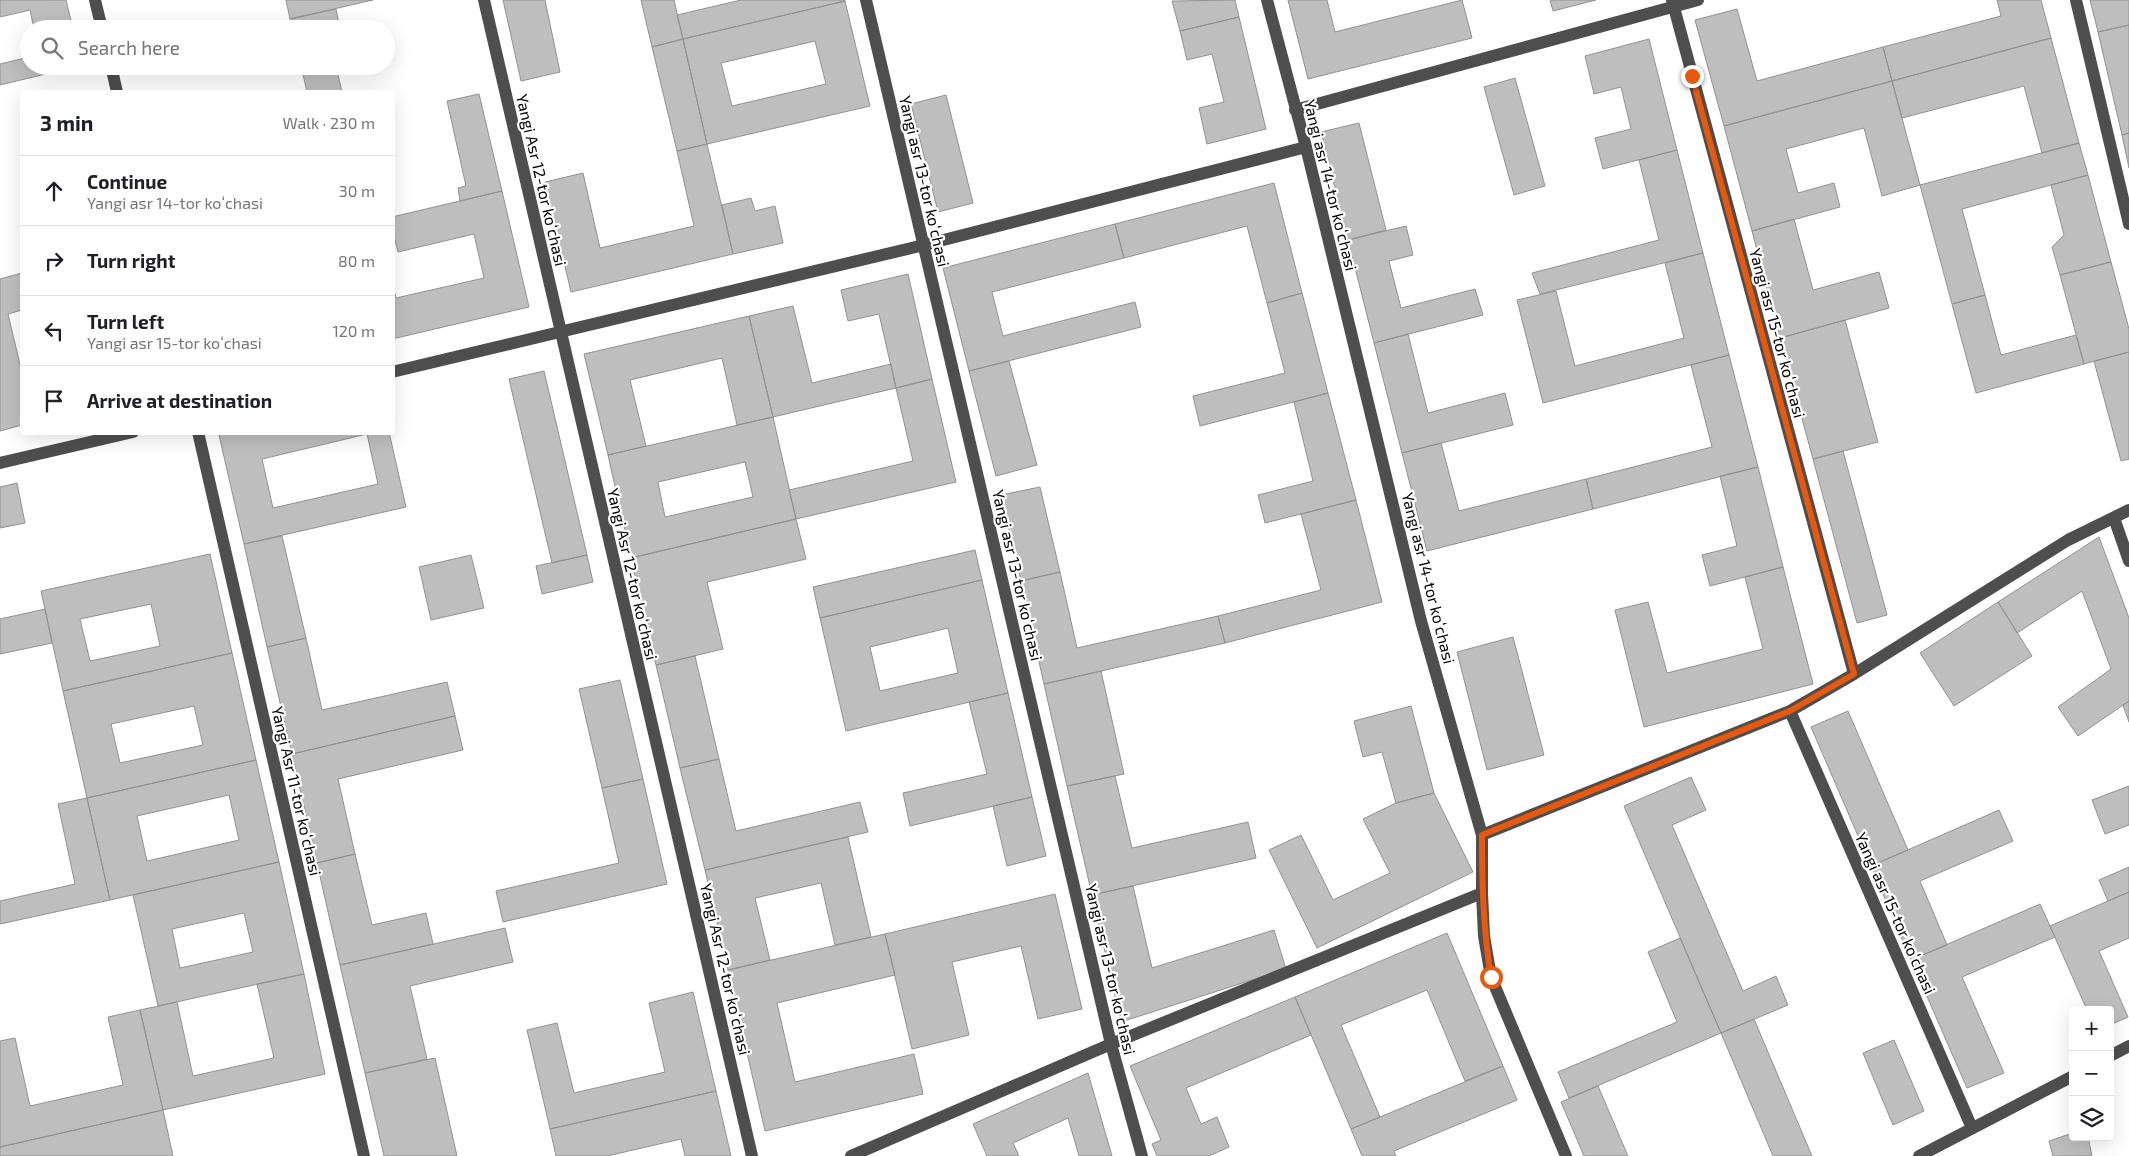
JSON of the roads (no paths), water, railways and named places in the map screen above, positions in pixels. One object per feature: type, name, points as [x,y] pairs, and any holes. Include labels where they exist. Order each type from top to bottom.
[{"type":"street","points":[[95,0],[100,20]]},
{"type":"street","name":"Yangi Asr 12-tor koʻchasi","points":[[484,0],[752,1156]]},
{"type":"street","name":"Yangi asr 13-tor koʻchasi","points":[[866,0],[1111,1044],[1142,1156]]},
{"type":"street","name":"Yangi asr 14-tor koʻchasi","points":[[1267,0],[1306,147],[1421,621],[1482,835],[1484,936],[1491,977],[1566,1156]]},
{"type":"street","points":[[1296,110],[1672,4],[1698,0]]},
{"type":"street","points":[[2076,0],[2129,224]]},
{"type":"street","name":"Yangi asr 15-tor koʻchasi","points":[[1672,4],[1854,674]]},
{"type":"street","points":[[113,75],[117,90]]},
{"type":"street","points":[[395,371],[924,245],[1306,147]]},
{"type":"street","points":[[0,463],[120,435]]},
{"type":"street","name":"Yangi Asr 11-tor koʻchasi","points":[[199,435],[364,1156]]},
{"type":"street","points":[[1482,835],[1790,711],[1854,674],[2068,540],[2129,510]]},
{"type":"street","points":[[2114,518],[2129,560]]},
{"type":"street","name":"Yangi asr 15-tor koʻchasi","points":[[1790,711],[1972,1128]]},
{"type":"street","points":[[851,1156],[1111,1044],[1482,893]]},
{"type":"street","points":[[2114,1054],[2129,1046]]},
{"type":"street","points":[[1919,1156],[2069,1078]]}]
